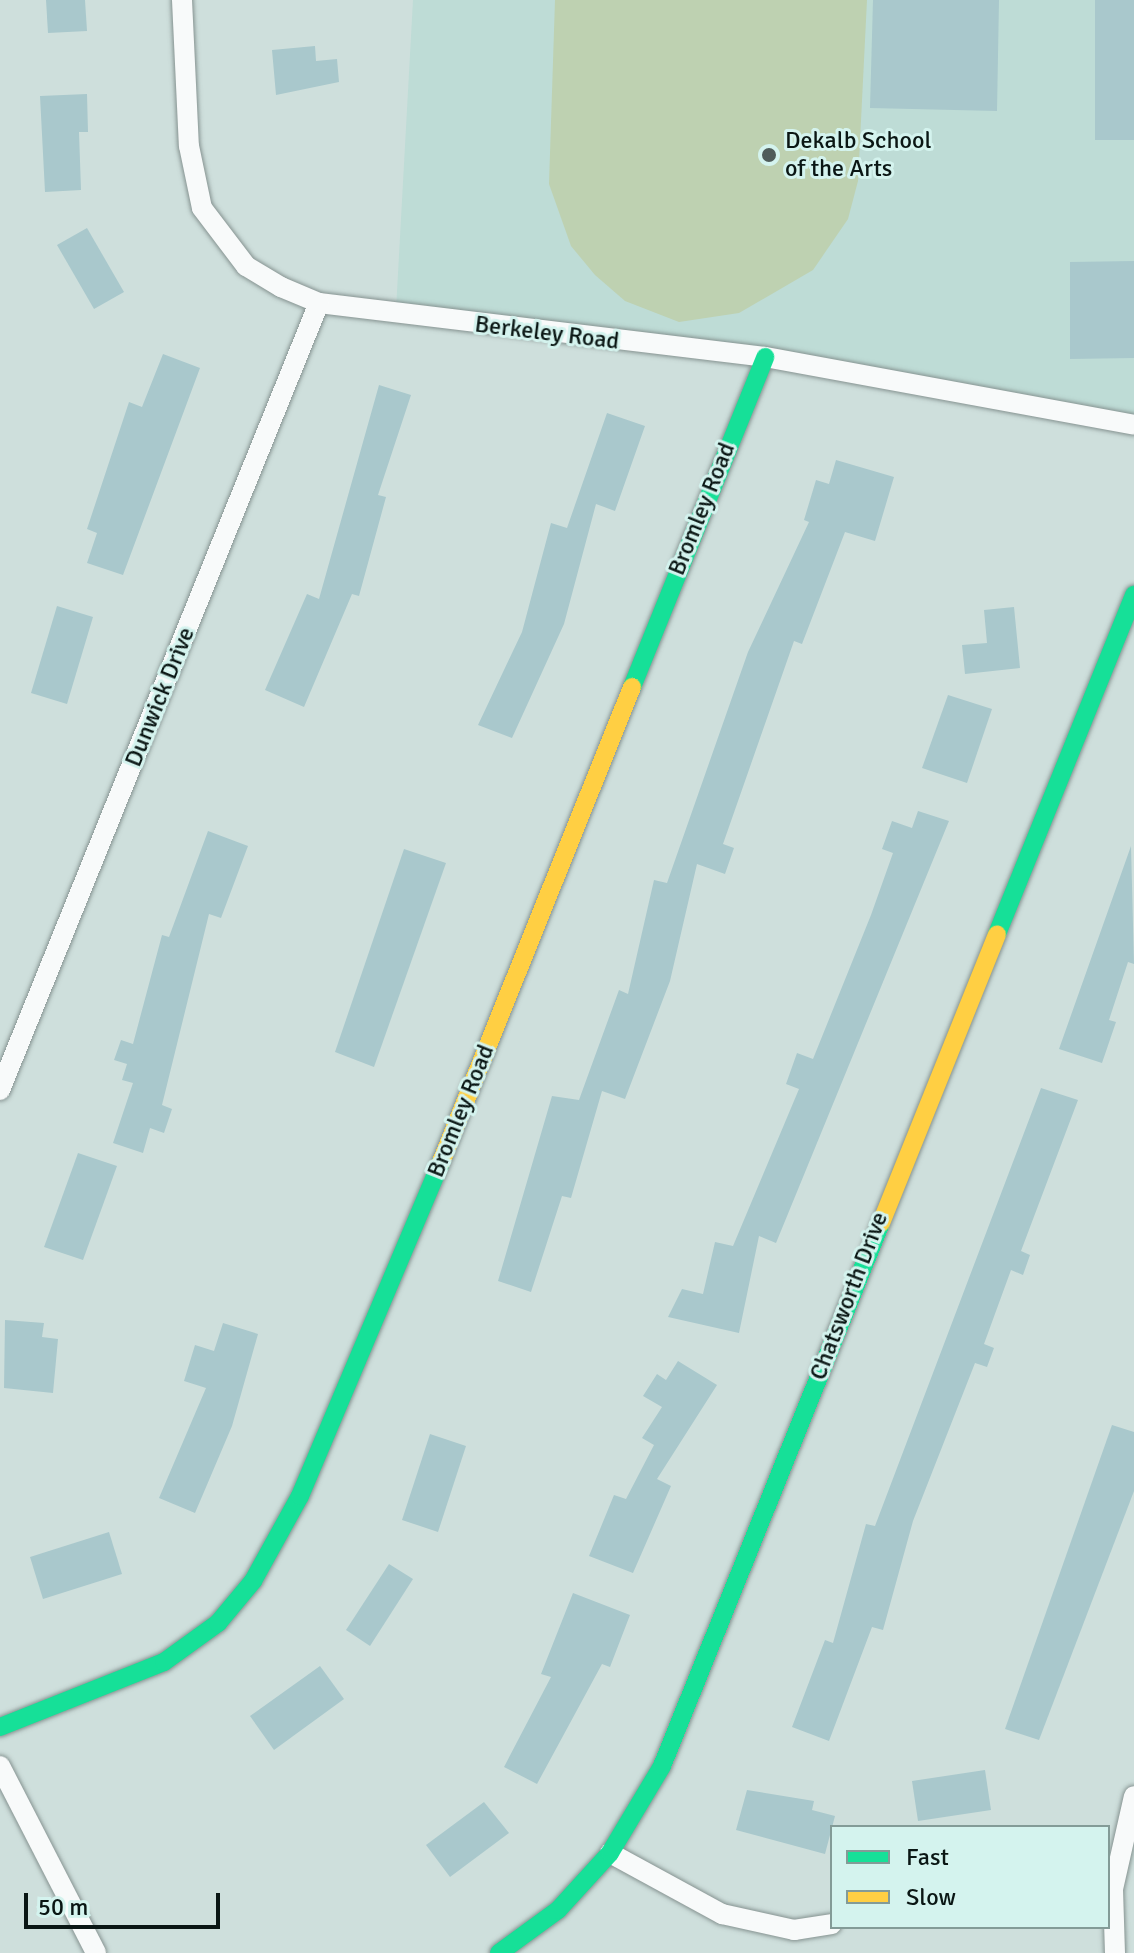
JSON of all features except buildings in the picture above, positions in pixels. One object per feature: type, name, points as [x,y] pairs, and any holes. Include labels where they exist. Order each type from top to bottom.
[{"type":"street","name":"Berkeley Road","points":[[182,0],[189,146],[202,208],[246,266],[319,303],[765,357],[1134,425]]},
{"type":"street","name":"Dunwick Drive","points":[[0,1090],[319,303]]},
{"type":"street","name":"Bromley Road","points":[[0,1727],[164,1662],[218,1623],[253,1581],[300,1496],[389,1292],[765,357]]},
{"type":"street","name":"Chatsworth Drive","points":[[499,1953],[558,1910],[610,1853],[667,1753],[1134,595]]},
{"type":"street","points":[[0,1766],[96,1953]]},
{"type":"street","points":[[1115,1953],[1110,1889],[1134,1796]]},
{"type":"street","points":[[610,1853],[722,1914],[794,1930],[830,1924]]},
{"type":"shaded area","name":"Dekalb School of the Arts","points":[[413,0],[1134,0],[1134,425],[396,310]]},
{"type":"shaded area","points":[[555,0],[867,0],[858,181],[848,219],[813,270],[739,313],[679,322],[625,301],[595,275],[571,246],[549,184]]},
{"type":"traffic: fast","points":[[632,687],[765,357]]},
{"type":"traffic: fast","points":[[997,934],[1134,595]]},
{"type":"traffic: fast","points":[[0,1727],[164,1662],[218,1623],[253,1581],[300,1496],[441,1162]]},
{"type":"traffic: fast","points":[[499,1953],[558,1910],[610,1853],[662,1766],[881,1223]]},
{"type":"traffic: slow","points":[[441,1162],[632,687]]},
{"type":"traffic: slow","points":[[881,1223],[997,934]]},
{"type":"place","name":"Dekalb School of the Arts","points":[[769,155]]}]
